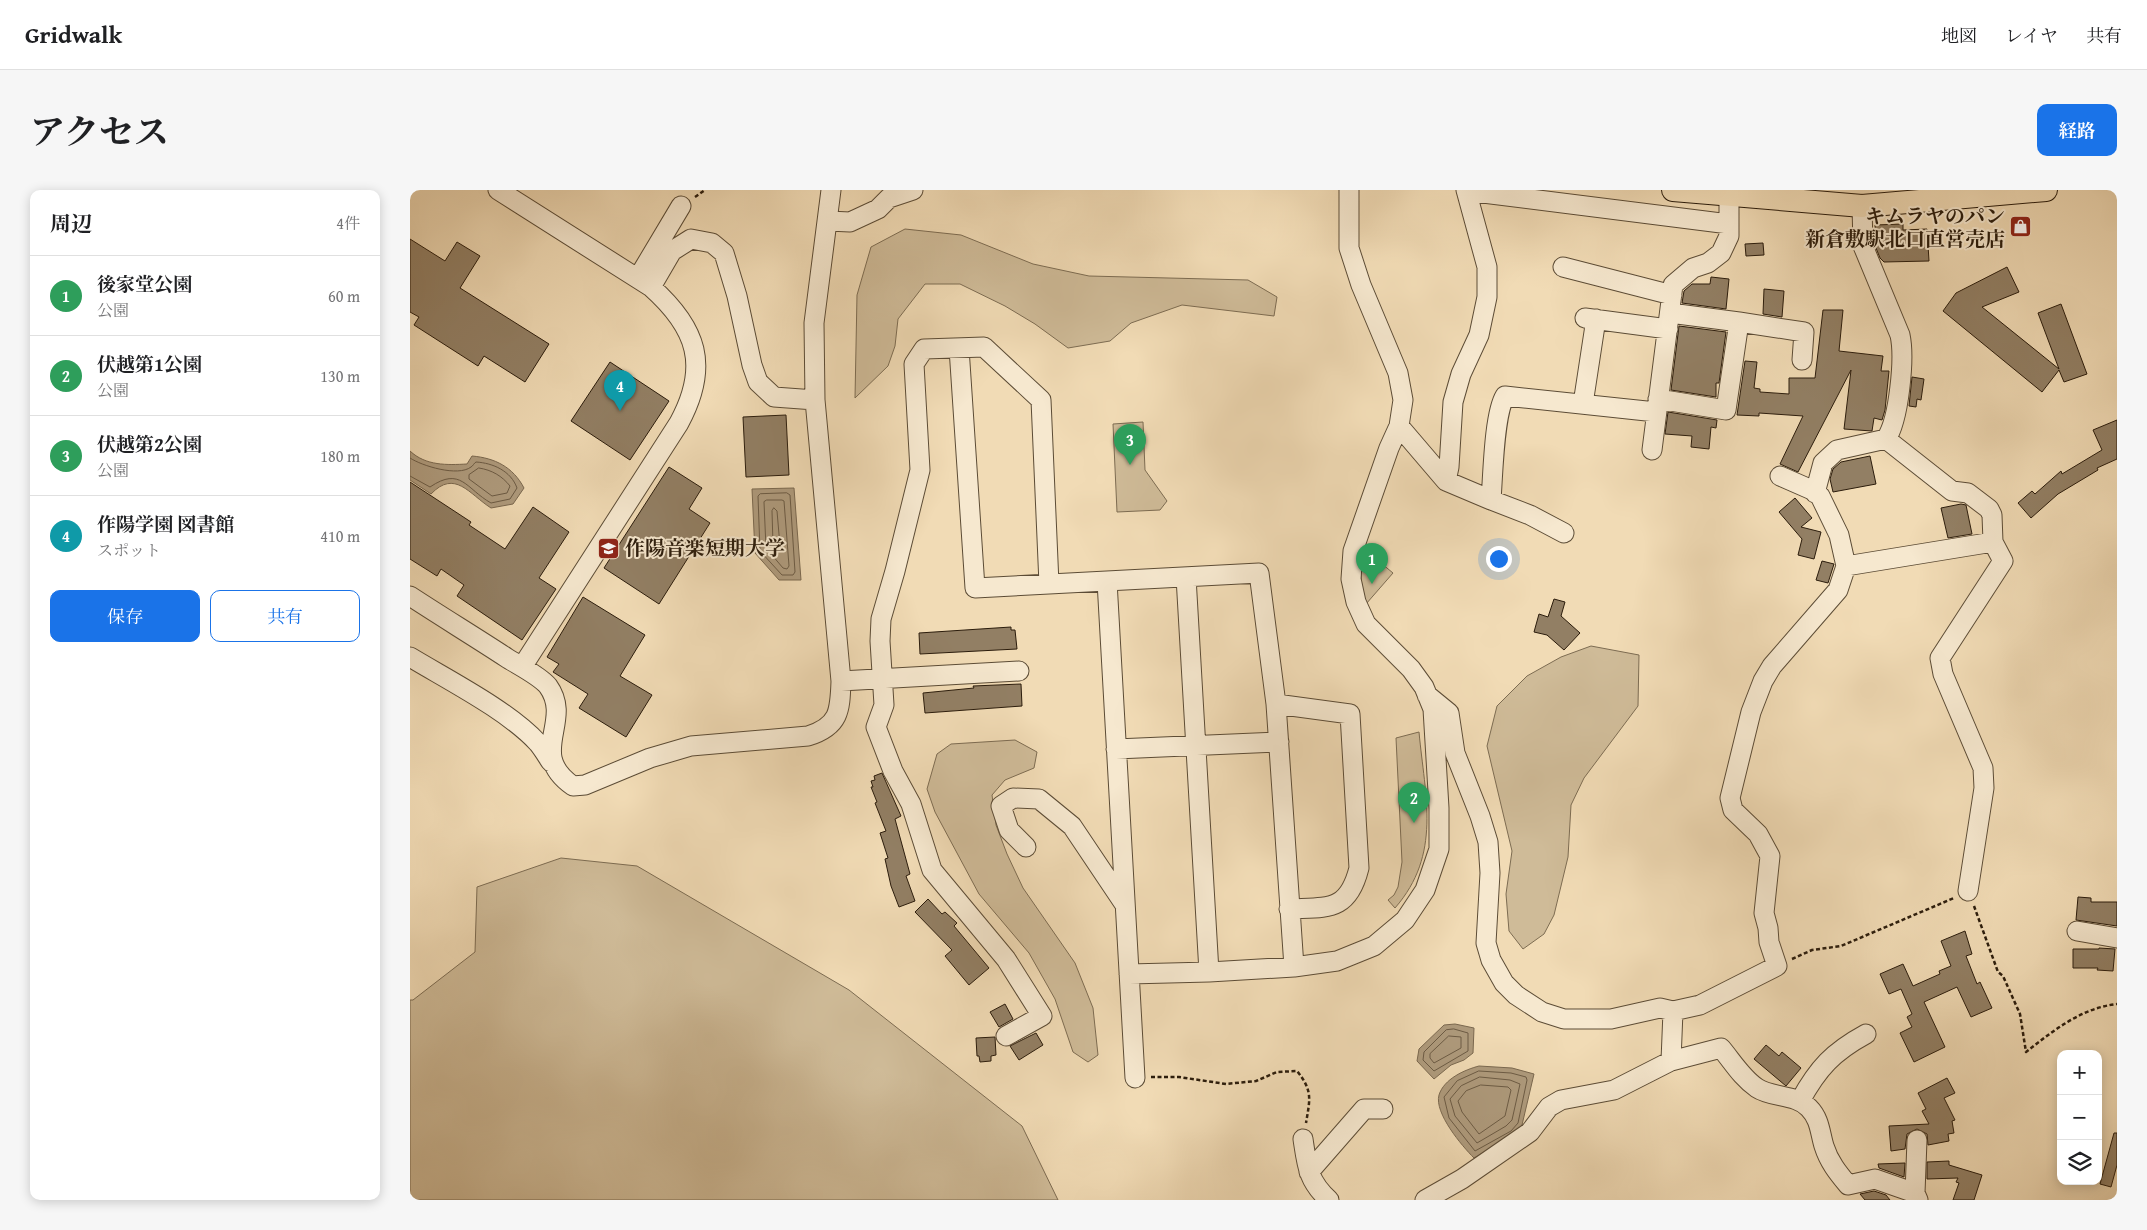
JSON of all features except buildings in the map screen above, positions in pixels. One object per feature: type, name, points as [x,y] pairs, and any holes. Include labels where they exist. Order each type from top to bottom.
[{"type":"main road","points":[[1673,190],[1729,193],[1862,206],[2046,190]]},
{"type":"street","points":[[498,190],[644,282],[676,311],[684,322],[693,343],[696,380],[691,397],[679,423],[522,667]]},
{"type":"street","points":[[410,657],[518,726],[538,743],[565,781],[573,786],[585,785],[650,758],[691,746],[808,736],[820,732],[831,725],[839,712],[840,681],[815,400],[814,323],[831,190]]},
{"type":"street","points":[[828,221],[850,222],[878,209],[889,198],[913,190]]},
{"type":"street","points":[[1129,974],[1294,967],[1337,961],[1374,946],[1405,920],[1425,890],[1439,849],[1439,808],[1433,709],[1411,669],[1366,624],[1356,602],[1351,579],[1353,551],[1389,448],[1399,426],[1403,400],[1398,373],[1361,285],[1349,248],[1349,190]]},
{"type":"street","points":[[1446,480],[1449,467],[1453,402],[1461,374],[1479,335],[1487,297],[1487,267],[1466,191],[1729,224]]},
{"type":"street","points":[[1652,450],[1673,285],[1693,268],[1708,263],[1721,253],[1729,236],[1729,193]]},
{"type":"street","points":[[644,282],[681,206]]},
{"type":"street","points":[[1815,493],[1823,463],[1837,450],[1886,439],[1892,430],[1901,378],[1903,348],[1900,335],[1864,246],[1862,206]]},
{"type":"street","points":[[644,282],[672,251],[691,239],[712,243],[724,253],[737,296],[752,365],[758,382],[774,397],[815,400]]},
{"type":"street","points":[[1563,267],[1670,312]]},
{"type":"street","points":[[1583,404],[1590,319],[1670,312],[1804,332],[1802,360]]},
{"type":"street","points":[[1491,500],[1498,420],[1501,402],[1505,396],[1583,404],[1726,410],[1739,322]]},
{"type":"street","points":[[1006,1036],[1042,1016],[1006,958],[932,870],[910,804],[893,771],[876,727],[884,705],[880,641],[881,619],[896,571],[920,470],[914,364],[924,350],[984,347],[1041,400],[1049,584]]},
{"type":"street","points":[[958,348],[975,588],[1259,573],[1276,704],[1294,967]]},
{"type":"street","points":[[1399,426],[1446,480],[1491,500],[1530,514],[1564,533]]},
{"type":"street","points":[[1886,439],[1952,491],[1968,493],[1989,509],[1992,515],[1993,542],[2003,561],[1940,658],[1943,674],[1983,768],[1984,788],[1968,892]]},
{"type":"street","points":[[1427,695],[1449,713],[1455,753],[1480,816],[1488,842],[1490,873],[1486,943],[1491,960],[1504,983],[1516,995],[1542,1012],[1564,1019],[1611,1020],[1660,1008],[1673,1011],[1700,1005],[1777,966],[1769,942],[1764,913],[1770,856],[1758,834],[1733,810],[1730,798],[1751,712],[1763,681],[1772,666],[1838,590],[1846,566],[1839,536],[1824,503],[1815,493],[1780,476]]},
{"type":"street","points":[[1846,566],[1993,542]]},
{"type":"street","points":[[1186,577],[1209,972]]},
{"type":"street","points":[[1107,580],[1135,1078]]},
{"type":"street","points":[[410,596],[522,667],[547,686],[556,704],[556,722],[550,747],[552,763]]},
{"type":"street","points":[[840,681],[883,677],[1020,671]]},
{"type":"street","points":[[1276,704],[1350,714],[1359,868],[1357,878],[1353,888],[1344,899],[1333,906],[1290,909]]},
{"type":"street","points":[[1116,749],[1278,742]]},
{"type":"street","points":[[1026,847],[1009,830],[1001,806],[1013,798],[1039,798],[1072,826],[1125,906]]},
{"type":"street","points":[[2077,931],[2117,938]]},
{"type":"street","points":[[1671,1061],[1673,1011]]},
{"type":"street","points":[[1800,1101],[1824,1064],[1845,1045],[1866,1034]]},
{"type":"street","points":[[1431,1197],[1530,1132],[1550,1107],[1561,1100],[1614,1090],[1671,1061],[1721,1048],[1744,1076],[1758,1088],[1800,1101],[1810,1108],[1821,1129],[1824,1145],[1833,1166],[1852,1192],[1875,1179],[1917,1197],[1918,1140]]},
{"type":"street","points":[[1309,1172],[1364,1108],[1383,1109]]},
{"type":"street","points":[[1303,1139],[1309,1172],[1316,1188],[1329,1200]]},
{"type":"street","points":[[1431,1197],[1458,1200]]},
{"type":"path","points":[[1777,966],[1812,950],[1841,946],[1968,892],[1998,972],[2003,976],[2020,1014],[2026,1052],[2063,1023],[2107,1005],[2117,1004]]},
{"type":"path","points":[[1135,1078],[1179,1077],[1226,1084],[1256,1081],[1277,1072],[1298,1071],[1307,1083],[1310,1097],[1303,1139]]},
{"type":"shaded area","points":[[905,229],[961,235],[1033,264],[1089,276],[1248,280],[1277,297],[1274,316],[1182,305],[1131,323],[1110,341],[1068,348],[1035,324],[1005,306],[960,284],[925,284],[898,319],[895,346],[888,366],[855,398],[857,295],[871,247]]},
{"type":"shaded area","points":[[1143,422],[1145,470],[1167,501],[1160,510],[1117,512],[1113,424]]},
{"type":"shaded area","points":[[1370,554],[1393,573],[1366,604],[1361,574],[1362,556]]},
{"type":"shaded area","points":[[1591,646],[1639,655],[1638,706],[1584,778],[1571,805],[1568,857],[1554,915],[1544,934],[1523,949],[1509,931],[1506,894],[1512,851],[1487,746],[1497,706],[1527,676],[1561,657]]},
{"type":"shaded area","points":[[1419,732],[1426,802],[1425,846],[1410,888],[1395,908],[1388,900],[1394,895],[1398,887],[1402,862],[1396,738]]},
{"type":"shaded area","points":[[1015,740],[1037,752],[1034,768],[1005,780],[992,795],[996,825],[1023,888],[1075,963],[1093,1008],[1098,1055],[1088,1062],[1073,1052],[1055,999],[1029,953],[979,894],[935,812],[927,789],[937,754],[951,744]]},
{"type":"shaded area","points":[[561,858],[637,866],[849,990],[1022,1126],[1058,1200],[410,1200],[410,1000],[413,1000],[475,952],[477,887]]},
{"type":"water","points":[[410,451],[423,460],[437,464],[467,464],[472,456],[496,461],[509,469],[524,488],[513,504],[491,508],[462,486],[455,484],[447,484],[431,494],[410,480]]},
{"type":"water","points":[[794,488],[801,580],[779,580],[755,553],[752,489]]},
{"type":"water","points":[[1455,1024],[1474,1028],[1473,1053],[1464,1060],[1451,1065],[1434,1079],[1417,1061],[1419,1049],[1444,1025]]},
{"type":"water","points":[[1479,1066],[1512,1068],[1534,1074],[1522,1125],[1514,1135],[1474,1158],[1445,1120],[1441,1111],[1439,1095],[1445,1084],[1450,1080],[1467,1070]]},
{"type":"place","name":"キムラヤのパン 新倉敷駅北口直営売店","points":[[2021,227]]},
{"type":"place","name":"作陽学園 図書館","points":[[620,411]]},
{"type":"place","name":"伏越第2公園","points":[[1130,465]]},
{"type":"place","name":"作陽音楽短期大学","points":[[609,548]]},
{"type":"place","name":"後家堂公園","points":[[1372,584]]},
{"type":"place","name":"伏越第1公園","points":[[1414,823]]}]
